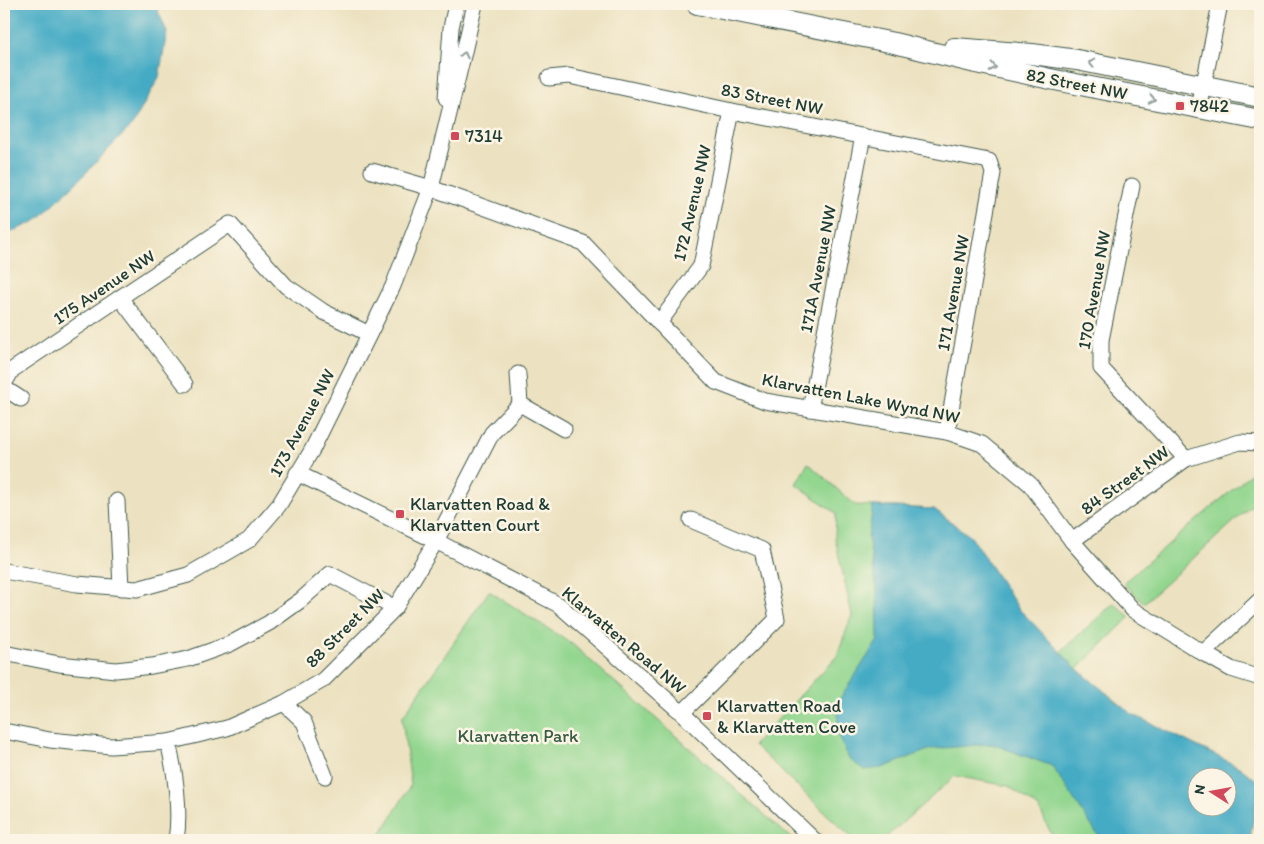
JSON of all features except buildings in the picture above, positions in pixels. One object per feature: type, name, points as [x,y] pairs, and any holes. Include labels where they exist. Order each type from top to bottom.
[{"type":"main road","name":"82 Street NW","points":[[697,4],[894,42],[1020,73],[1260,120]]},
{"type":"main road","name":"82 Street NW","points":[[894,42],[1032,54],[1076,60],[1260,97]]},
{"type":"street","name":"173 Avenue NW","points":[[444,136],[451,28],[456,4]]},
{"type":"street","name":"173 Avenue NW","points":[[4,571],[77,584],[136,589],[188,575],[249,540],[279,505],[312,450],[369,334],[392,286],[431,188],[475,4]]},
{"type":"street","points":[[1199,108],[1220,4]]},
{"type":"street","name":"83 Street NW","points":[[549,78],[569,76],[732,111],[989,161]]},
{"type":"street","name":"172 Avenue NW","points":[[659,323],[701,266],[732,111]]},
{"type":"street","name":"171A Avenue NW","points":[[810,409],[863,136]]},
{"type":"street","name":"171 Avenue NW","points":[[947,432],[993,172],[989,161]]},
{"type":"street","points":[[372,171],[431,188]]},
{"type":"street","name":"170 Avenue NW","points":[[1132,186],[1100,340],[1101,368],[1186,459]]},
{"type":"street","name":"Klarvatten Lake Wynd NW","points":[[431,188],[583,243],[716,382],[765,401],[947,432],[982,444],[1030,484],[1072,542],[1133,610],[1231,669],[1260,678]]},
{"type":"street","name":"175 Avenue NW","points":[[4,384],[12,370],[121,299],[230,224],[286,286],[324,312],[369,334]]},
{"type":"street","points":[[121,299],[185,384]]},
{"type":"street","points":[[518,374],[520,404],[564,429]]},
{"type":"street","points":[[4,388],[21,399]]},
{"type":"street","name":"88 Street NW","points":[[4,731],[50,740],[111,746],[168,742],[227,728],[284,703],[323,680],[395,608],[436,541],[492,433],[520,404]]},
{"type":"street","name":"84 Street NW","points":[[1072,542],[1186,459],[1240,442],[1260,443]]},
{"type":"street","name":"Klarvatten Road NW","points":[[297,473],[436,541],[559,605],[682,713],[814,840]]},
{"type":"street","points":[[117,501],[121,588]]},
{"type":"street","points":[[682,713],[777,619],[762,550],[691,520]]},
{"type":"street","points":[[4,653],[59,664],[116,670],[188,659],[230,644],[269,623],[301,600],[330,574],[395,608]]},
{"type":"street","points":[[1203,653],[1260,600]]},
{"type":"street","points":[[284,703],[304,722],[325,776]]},
{"type":"street","points":[[168,742],[173,762],[179,825],[176,840]]},
{"type":"green space","points":[[808,463],[855,505],[934,509],[971,537],[1019,609],[1060,652],[1114,603],[1130,617],[1077,669],[1132,714],[1239,767],[1259,782],[1250,840],[1054,840],[1039,808],[1008,786],[955,776],[883,840],[854,840],[754,745],[837,656],[852,615],[835,538],[836,513],[796,484]]},
{"type":"green space","points":[[1260,466],[1260,498],[1144,603],[1123,583]]},
{"type":"green space","name":"Klarvatten Park","points":[[489,591],[572,644],[793,840],[377,840],[411,785],[402,718]]},
{"type":"water","points":[[4,4],[155,4],[167,32],[159,77],[133,124],[36,221],[4,235]]},
{"type":"water","points":[[873,506],[934,509],[971,537],[1019,609],[1077,669],[1132,714],[1239,767],[1259,782],[1250,840],[1111,840],[1097,834],[1052,766],[992,744],[931,749],[882,768],[864,770],[849,759],[837,731],[839,700],[878,640],[877,590],[868,537]]},
{"type":"place","name":"7842","points":[[1180,106]]},
{"type":"place","name":"7314","points":[[455,136]]},
{"type":"place","name":"Klarvatten Road & Klarvatten Court","points":[[400,514]]},
{"type":"place","name":"Klarvatten Road & Klarvatten Cove","points":[[707,716]]}]
